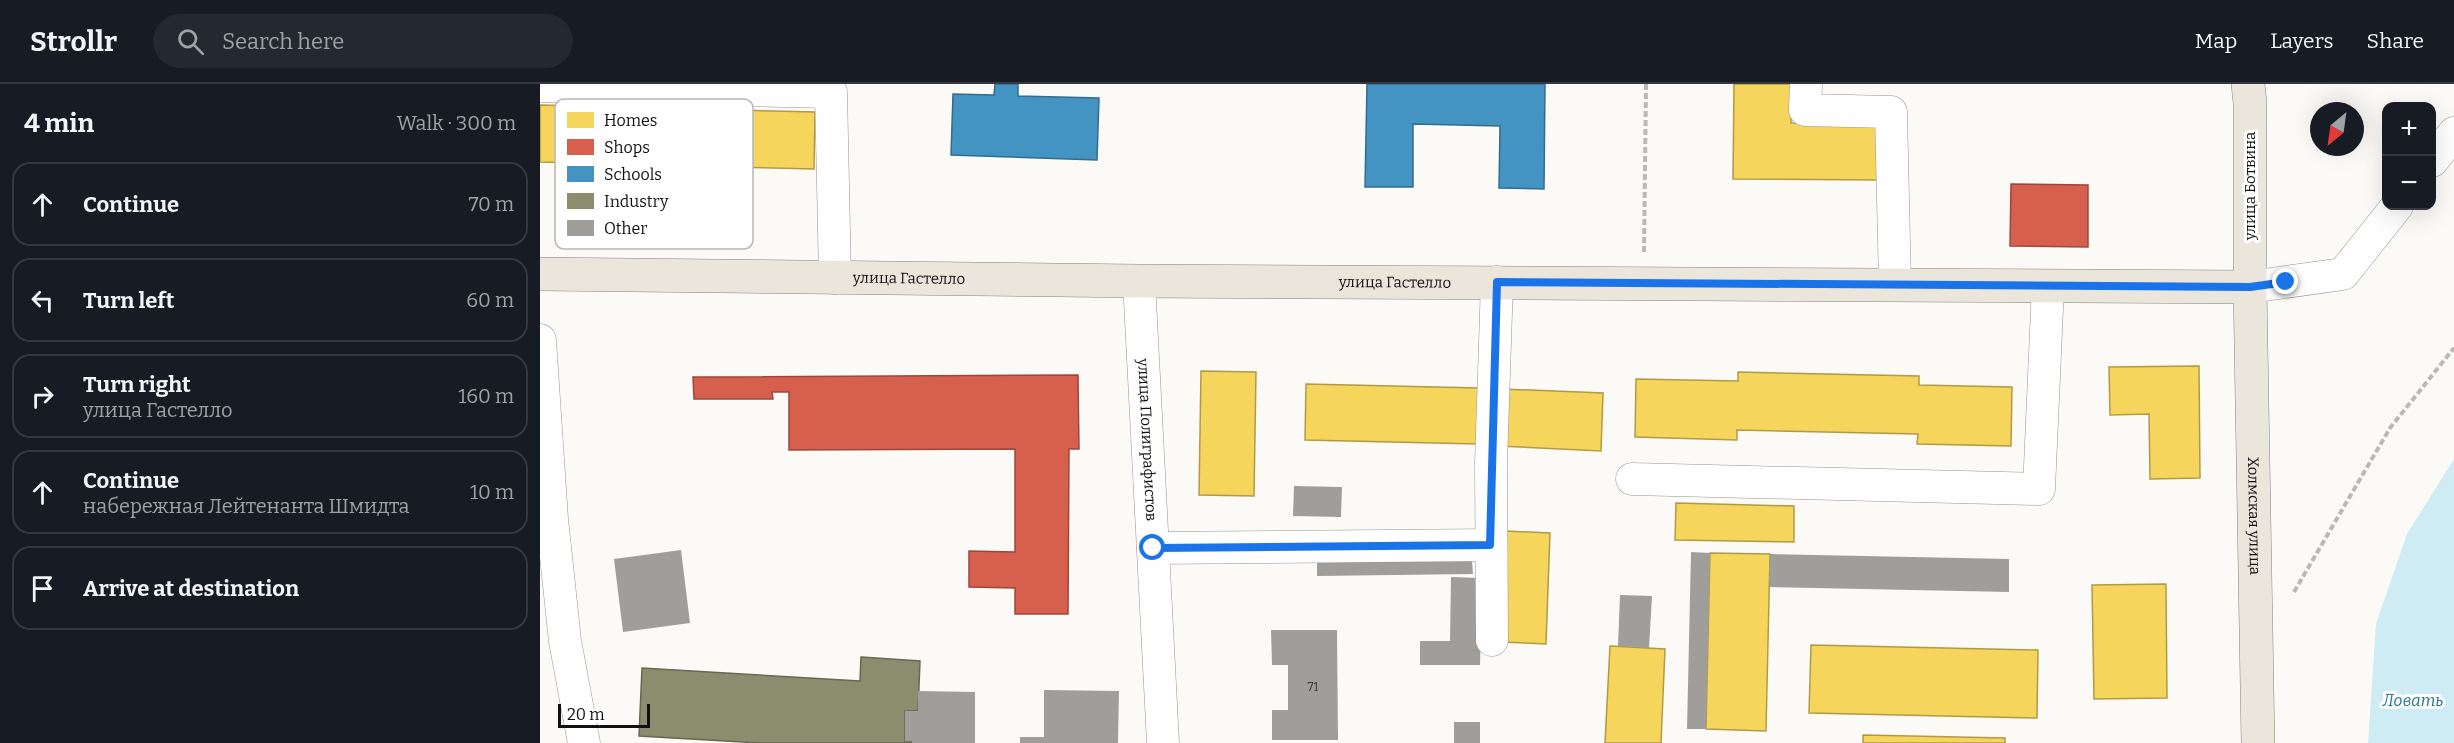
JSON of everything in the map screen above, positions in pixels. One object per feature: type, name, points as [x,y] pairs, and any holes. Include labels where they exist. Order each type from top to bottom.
[{"type":"main road","name":"улица Ботвина","points":[[2248,84],[2250,104],[2250,287]]},
{"type":"main road","name":"улица Гастелло","points":[[540,274],[1139,281],[2250,287]]},
{"type":"main road","name":"Холмская улица","points":[[2250,287],[2258,743]]},
{"type":"street","points":[[1806,84],[1805,110],[1891,112],[1895,285]]},
{"type":"street","points":[[540,86],[831,92],[835,278]]},
{"type":"street","points":[[2436,157],[2454,133]]},
{"type":"street","points":[[2250,287],[2343,274],[2394,210]]},
{"type":"street","name":"улица Полиграфистов","points":[[1139,281],[1163,743]]},
{"type":"street","points":[[1492,640],[1490,545],[1497,282]]},
{"type":"street","points":[[1632,479],[2039,489],[2048,286]]},
{"type":"street","points":[[540,340],[552,519],[553,645],[584,743]]},
{"type":"street","points":[[1153,548],[1490,545]]},
{"type":"path","points":[[1644,283],[1646,84]]},
{"type":"path","points":[[2294,592],[2390,428],[2454,348]]},
{"type":"water","name":"Ловать","points":[[2454,459],[2454,743],[2368,743],[2376,624],[2407,534]]},
{"type":"building: Homes","points":[[1734,84],[1791,84],[1791,123],[1878,124],[1878,180],[1733,179]]},
{"type":"building: Homes","points":[[540,105],[555,105],[555,162],[540,162]]},
{"type":"building: Homes","points":[[753,110],[815,112],[814,169],[753,167]]},
{"type":"building: Homes","points":[[2199,366],[2200,478],[2150,479],[2149,414],[2110,415],[2109,367]]},
{"type":"building: Homes","points":[[1201,371],[1256,372],[1254,496],[1199,495]]},
{"type":"building: Homes","points":[[1738,372],[1919,376],[1919,385],[2012,387],[2011,446],[1917,444],[1918,434],[1737,430],[1737,440],[1635,437],[1636,379],[1738,381]]},
{"type":"building: Homes","points":[[1306,384],[1479,388],[1478,444],[1305,440]]},
{"type":"building: Homes","points":[[1502,389],[1603,393],[1601,451],[1499,446]]},
{"type":"building: Homes","points":[[1676,503],[1794,506],[1794,542],[1675,540]]},
{"type":"building: Homes","points":[[1506,531],[1550,533],[1546,644],[1502,642]]},
{"type":"building: Homes","points":[[1710,553],[1770,554],[1766,731],[1706,729]]},
{"type":"building: Homes","points":[[2166,584],[2167,698],[2094,699],[2092,585]]},
{"type":"building: Homes","points":[[1811,645],[2038,650],[2037,718],[1809,713]]},
{"type":"building: Homes","points":[[1610,646],[1665,649],[1661,743],[1605,743]]},
{"type":"building: Homes","points":[[1863,735],[2005,738],[2005,743],[1863,743]]},
{"type":"building: Shops","points":[[2011,184],[2088,185],[2088,247],[2010,246]]},
{"type":"building: Shops","points":[[1078,375],[1079,449],[1069,449],[1068,614],[1015,614],[1015,588],[969,587],[969,551],[1015,552],[1015,449],[789,450],[789,392],[772,392],[773,399],[694,399],[693,377]]},
{"type":"building: Schools","points":[[995,84],[1018,84],[1018,96],[1099,98],[1097,160],[951,155],[953,94],[994,95]]},
{"type":"building: Schools","points":[[1367,84],[1545,84],[1544,189],[1499,188],[1500,126],[1413,124],[1413,187],[1365,187]]},
{"type":"building: Industry","points":[[861,657],[920,661],[918,711],[905,711],[905,741],[912,741],[912,743],[760,743],[639,736],[642,668],[860,681]]},
{"type":"building: Other","points":[[1294,486],[1342,487],[1341,517],[1293,516]]},
{"type":"building: Other","points":[[681,550],[690,623],[623,632],[614,559]]},
{"type":"building: Other","points":[[1691,552],[1710,553],[1706,729],[1687,729]]},
{"type":"building: Other","points":[[1770,554],[2009,559],[2009,592],[1769,587]]},
{"type":"building: Other","points":[[1472,561],[1473,574],[1317,576],[1317,562]]},
{"type":"building: Other","points":[[1451,577],[1482,578],[1480,665],[1420,665],[1420,641],[1450,641]]},
{"type":"building: Other","points":[[1620,595],[1652,596],[1649,648],[1618,646]]},
{"type":"building: Other","points":[[1271,630],[1337,630],[1338,740],[1272,740],[1272,710],[1288,710],[1288,665],[1272,665]]},
{"type":"building: Other","points":[[1044,690],[1119,691],[1118,743],[1020,743],[1020,737],[1044,737]]},
{"type":"building: Other","points":[[918,691],[975,692],[975,743],[905,741],[905,711],[918,711]]},
{"type":"building: Other","points":[[1454,722],[1480,722],[1480,743],[1454,743]]},
{"type":"route","points":[[1153,548],[1490,545],[1497,282],[2250,287],[2286,282]]}]
